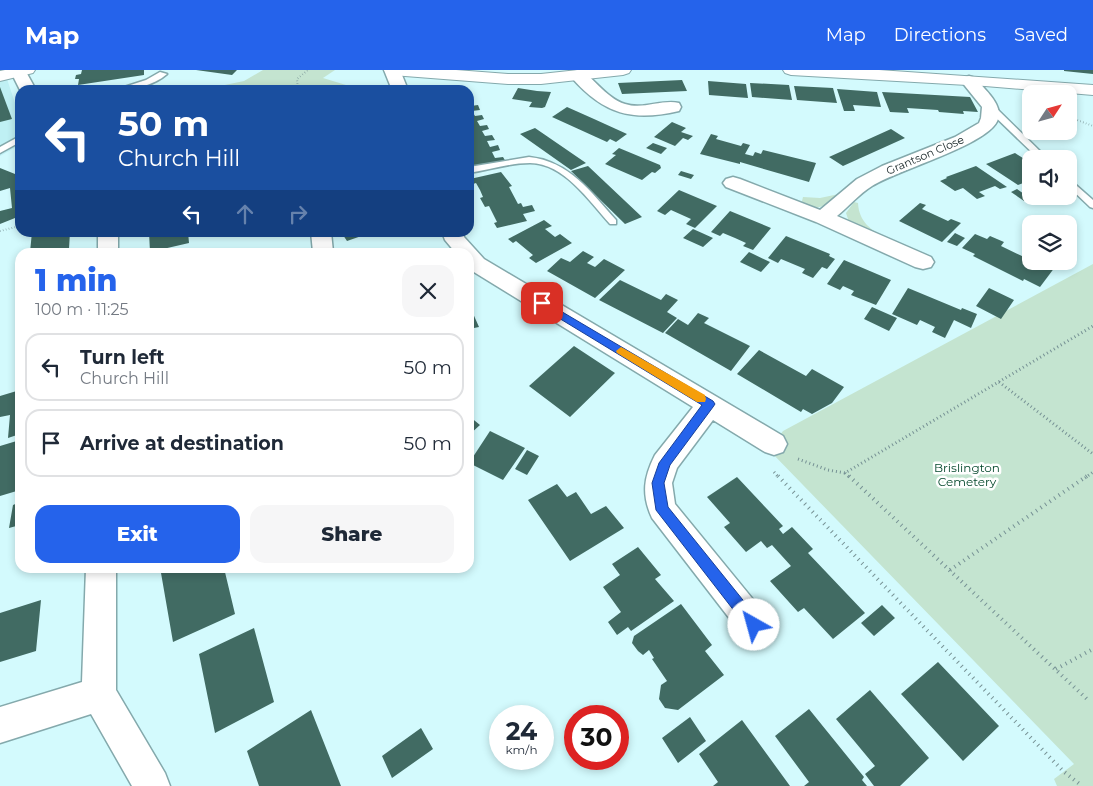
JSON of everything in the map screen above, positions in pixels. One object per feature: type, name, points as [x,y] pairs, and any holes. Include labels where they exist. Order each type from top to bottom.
[{"type":"street","points":[[398,85],[392,70],[508,79],[541,79],[623,70]]},
{"type":"street","points":[[790,70],[977,77],[1093,90]]},
{"type":"street","points":[[0,76],[23,71],[27,85]]},
{"type":"street","points":[[578,75],[601,99],[616,107],[650,111],[673,107]]},
{"type":"street","points":[[977,77],[990,107]]},
{"type":"street","name":"Grantson Close","points":[[823,218],[864,183],[889,170],[961,141],[986,126],[990,118],[990,107]]},
{"type":"street","points":[[733,183],[823,218],[922,262]]},
{"type":"street","points":[[454,237],[462,248]]},
{"type":"street","points":[[474,262],[774,444]]},
{"type":"street","points":[[710,404],[665,463],[658,483],[662,510],[754,625]]},
{"type":"street","points":[[101,573],[99,694],[152,786]]},
{"type":"street","points":[[0,725],[99,694]]},
{"type":"lane","points":[[138,85],[149,82],[163,74]]},
{"type":"lane","points":[[990,107],[1035,150]]},
{"type":"lane","points":[[0,150],[15,142]]},
{"type":"lane","points":[[474,169],[531,160],[548,162],[564,171],[613,222]]},
{"type":"lane","points":[[1077,190],[1093,205]]},
{"type":"path","points":[[298,85],[297,79],[308,70]]},
{"type":"path","points":[[1078,120],[1093,126]]},
{"type":"path","points":[[0,231],[15,227]]},
{"type":"path","points":[[845,473],[1093,326]]},
{"type":"path","points":[[999,382],[1093,454]]},
{"type":"path","points":[[746,426],[755,452],[1063,771],[1082,786]]},
{"type":"path","points":[[774,444],[799,460],[828,470],[845,473],[1088,700]]},
{"type":"path","points":[[950,570],[1093,472]]},
{"type":"path","points":[[1056,669],[1093,649]]},
{"type":"shaded area","points":[[0,70],[12,70],[7,79],[15,103],[15,148],[0,156]]},
{"type":"green space","points":[[263,70],[335,70],[323,78],[346,85],[225,85],[244,81]]},
{"type":"green space","points":[[839,194],[828,204],[816,208],[805,207],[802,201],[803,197],[820,198]]},
{"type":"green space","points":[[854,202],[858,203],[863,220],[867,225],[886,238],[849,222],[846,213]]},
{"type":"green space","name":"Brislington Cemetery","points":[[1093,264],[1093,786],[1057,786],[1054,779],[1074,764],[769,450],[783,431]]},
{"type":"building","points":[[82,70],[144,70],[144,75],[78,85],[79,79],[75,79],[76,75],[81,74]]},
{"type":"building","points":[[196,70],[237,70],[232,75]]},
{"type":"building","points":[[1093,70],[1093,74],[1064,71]]},
{"type":"building","points":[[682,80],[687,91],[622,94],[618,83]]},
{"type":"building","points":[[708,81],[746,84],[748,98],[709,95]]},
{"type":"building","points":[[750,83],[789,85],[792,100],[752,97]]},
{"type":"building","points":[[794,86],[833,88],[837,103],[797,100]]},
{"type":"building","points":[[0,87],[12,119],[0,122]]},
{"type":"building","points":[[518,88],[551,92],[545,107],[529,107],[532,102],[512,99]]},
{"type":"building","points":[[837,89],[877,92],[881,107],[853,105],[855,111],[844,111]]},
{"type":"building","points":[[882,92],[970,97],[978,112],[963,111],[964,114],[907,108],[909,113],[890,112]]},
{"type":"building","points":[[478,105],[480,110],[474,111],[474,106]]},
{"type":"building","points":[[567,107],[627,134],[616,142],[610,139],[607,142],[552,117]]},
{"type":"building","points":[[474,114],[475,116],[482,115],[484,119],[477,121],[480,126],[487,125],[489,129],[482,131],[485,136],[492,135],[495,140],[487,141],[490,147],[498,145],[500,150],[492,152],[495,158],[503,157],[506,162],[474,168]]},
{"type":"building","points":[[672,122],[686,128],[681,132],[693,136],[688,140],[683,138],[675,146],[654,137]]},
{"type":"building","points":[[535,128],[586,163],[571,170],[520,134]]},
{"type":"building","points":[[891,129],[905,138],[843,166],[829,157]]},
{"type":"building","points":[[711,134],[718,136],[716,139],[741,146],[743,143],[750,145],[745,154],[753,156],[755,152],[761,154],[763,150],[816,163],[809,182],[740,162],[740,164],[700,154]]},
{"type":"building","points":[[653,143],[667,148],[661,154],[646,148]]},
{"type":"building","points":[[619,148],[660,165],[661,168],[642,180],[605,164],[616,155],[612,154]]},
{"type":"building","points":[[1015,153],[1022,157],[1022,183],[1018,185],[986,164]]},
{"type":"building","points":[[588,166],[642,217],[625,224],[571,171]]},
{"type":"building","points":[[976,166],[1007,187],[1000,189],[995,186],[979,192],[985,196],[977,199],[963,188],[955,191],[940,181],[946,177]]},
{"type":"building","points":[[0,168],[15,174],[15,218],[0,224],[0,211],[12,208],[10,188],[0,191]]},
{"type":"building","points":[[681,171],[694,175],[691,179],[678,175]]},
{"type":"building","points":[[501,172],[512,186],[509,187],[518,204],[521,203],[523,207],[532,205],[535,211],[523,214],[527,221],[497,228],[494,223],[497,222],[489,206],[485,207],[480,198],[483,197],[476,183],[474,184],[474,178]]},
{"type":"building","points":[[1017,189],[1022,193],[1022,200],[1011,192]]},
{"type":"building","points":[[679,190],[717,206],[695,228],[686,224],[691,219],[671,210],[665,215],[657,211]]},
{"type":"building","points":[[920,203],[926,205],[922,209],[948,221],[951,219],[961,223],[942,242],[899,221]]},
{"type":"building","points":[[730,211],[771,228],[753,250],[743,246],[746,243],[735,238],[723,233],[720,236],[711,232]]},
{"type":"building","points":[[544,220],[552,226],[545,229],[555,237],[560,234],[572,243],[536,263],[529,258],[533,255],[516,241],[513,243],[508,239]]},
{"type":"building","points":[[693,229],[713,238],[703,247],[683,238]]},
{"type":"building","points":[[955,233],[965,238],[957,246],[947,242]]},
{"type":"building","points":[[975,234],[987,239],[990,236],[1004,242],[1001,246],[1022,256],[1022,270],[1053,270],[1040,287],[1024,279],[1023,281],[973,256],[975,254],[962,248]]},
{"type":"building","points":[[786,236],[830,254],[829,256],[835,259],[827,269],[822,267],[813,278],[802,273],[805,269],[781,259],[778,263],[768,258]]},
{"type":"building","points":[[32,237],[70,237],[69,248],[30,248]]},
{"type":"building","points":[[149,237],[188,237],[189,243],[167,248],[150,248]]},
{"type":"building","points":[[344,237],[358,237],[347,241]]},
{"type":"building","points":[[583,251],[594,257],[587,263],[595,267],[604,259],[625,270],[595,298],[547,271],[561,258],[570,262]]},
{"type":"building","points":[[749,252],[770,262],[761,272],[740,262]]},
{"type":"building","points":[[844,260],[891,280],[876,305],[851,295],[854,291],[843,286],[840,290],[827,284]]},
{"type":"building","points":[[620,280],[661,300],[666,294],[678,300],[667,312],[677,318],[663,333],[599,300]]},
{"type":"building","points":[[908,288],[961,310],[962,308],[977,314],[971,328],[954,320],[945,338],[932,332],[935,327],[920,320],[917,325],[892,314]]},
{"type":"building","points":[[989,288],[1014,300],[1001,319],[976,306]]},
{"type":"building","points":[[872,307],[897,318],[889,331],[864,319]]},
{"type":"building","points":[[698,313],[709,318],[704,323],[750,346],[731,371],[665,333],[678,319],[688,325]]},
{"type":"building","points":[[474,316],[479,327],[474,328]]},
{"type":"building","points":[[574,346],[615,373],[570,417],[529,386]]},
{"type":"building","points":[[759,350],[806,376],[812,369],[844,387],[832,403],[812,414],[803,409],[801,412],[737,374]]},
{"type":"building","points":[[15,392],[15,436],[8,438],[10,415],[0,417],[0,396]]},
{"type":"building","points":[[474,420],[480,425],[474,430]]},
{"type":"building","points":[[490,431],[525,448],[503,480],[474,466],[474,455]]},
{"type":"building","points":[[15,442],[15,492],[0,496],[0,446]]},
{"type":"building","points":[[527,450],[539,456],[527,475],[515,469]]},
{"type":"building","points":[[737,477],[783,526],[779,529],[783,534],[792,527],[813,549],[808,553],[865,613],[833,639],[804,608],[798,612],[770,581],[791,566],[772,545],[767,548],[761,541],[746,552],[724,527],[730,523],[707,497]]},
{"type":"building","points":[[557,484],[567,497],[576,492],[591,514],[606,506],[624,528],[570,561],[528,500]]},
{"type":"building","points":[[15,504],[15,526],[9,528],[13,505]]},
{"type":"building","points":[[638,547],[661,575],[655,579],[674,601],[631,631],[628,627],[617,635],[608,622],[621,612],[603,587],[620,575],[612,564]]},
{"type":"building","points":[[161,573],[225,573],[235,614],[173,642]]},
{"type":"building","points":[[41,600],[36,651],[0,662],[0,613]]},
{"type":"building","points":[[681,604],[712,645],[705,651],[724,675],[678,710],[665,708],[659,699],[661,685],[667,681],[652,659],[654,658],[649,650],[643,655],[632,643],[634,636]]},
{"type":"building","points":[[882,605],[895,618],[874,636],[861,623]]},
{"type":"building","points":[[254,628],[274,702],[215,733],[199,654]]},
{"type":"building","points":[[938,662],[999,726],[963,761],[901,694]]},
{"type":"building","points":[[870,690],[929,758],[900,786],[874,786],[865,774],[875,766],[836,719]]},
{"type":"building","points":[[809,709],[864,777],[862,780],[867,786],[804,786],[809,782],[775,736]]},
{"type":"building","points":[[311,710],[341,786],[259,786],[247,751]]},
{"type":"building","points":[[690,717],[706,741],[678,763],[662,738]]},
{"type":"building","points":[[742,720],[790,786],[713,786],[718,782],[699,754]]},
{"type":"building","points":[[421,728],[433,749],[392,778],[382,756]]},
{"type":"slow traffic","points":[[621,351],[701,399]]},
{"type":"route","points":[[542,303],[710,404],[665,463],[658,483],[662,510],[754,625]]}]
